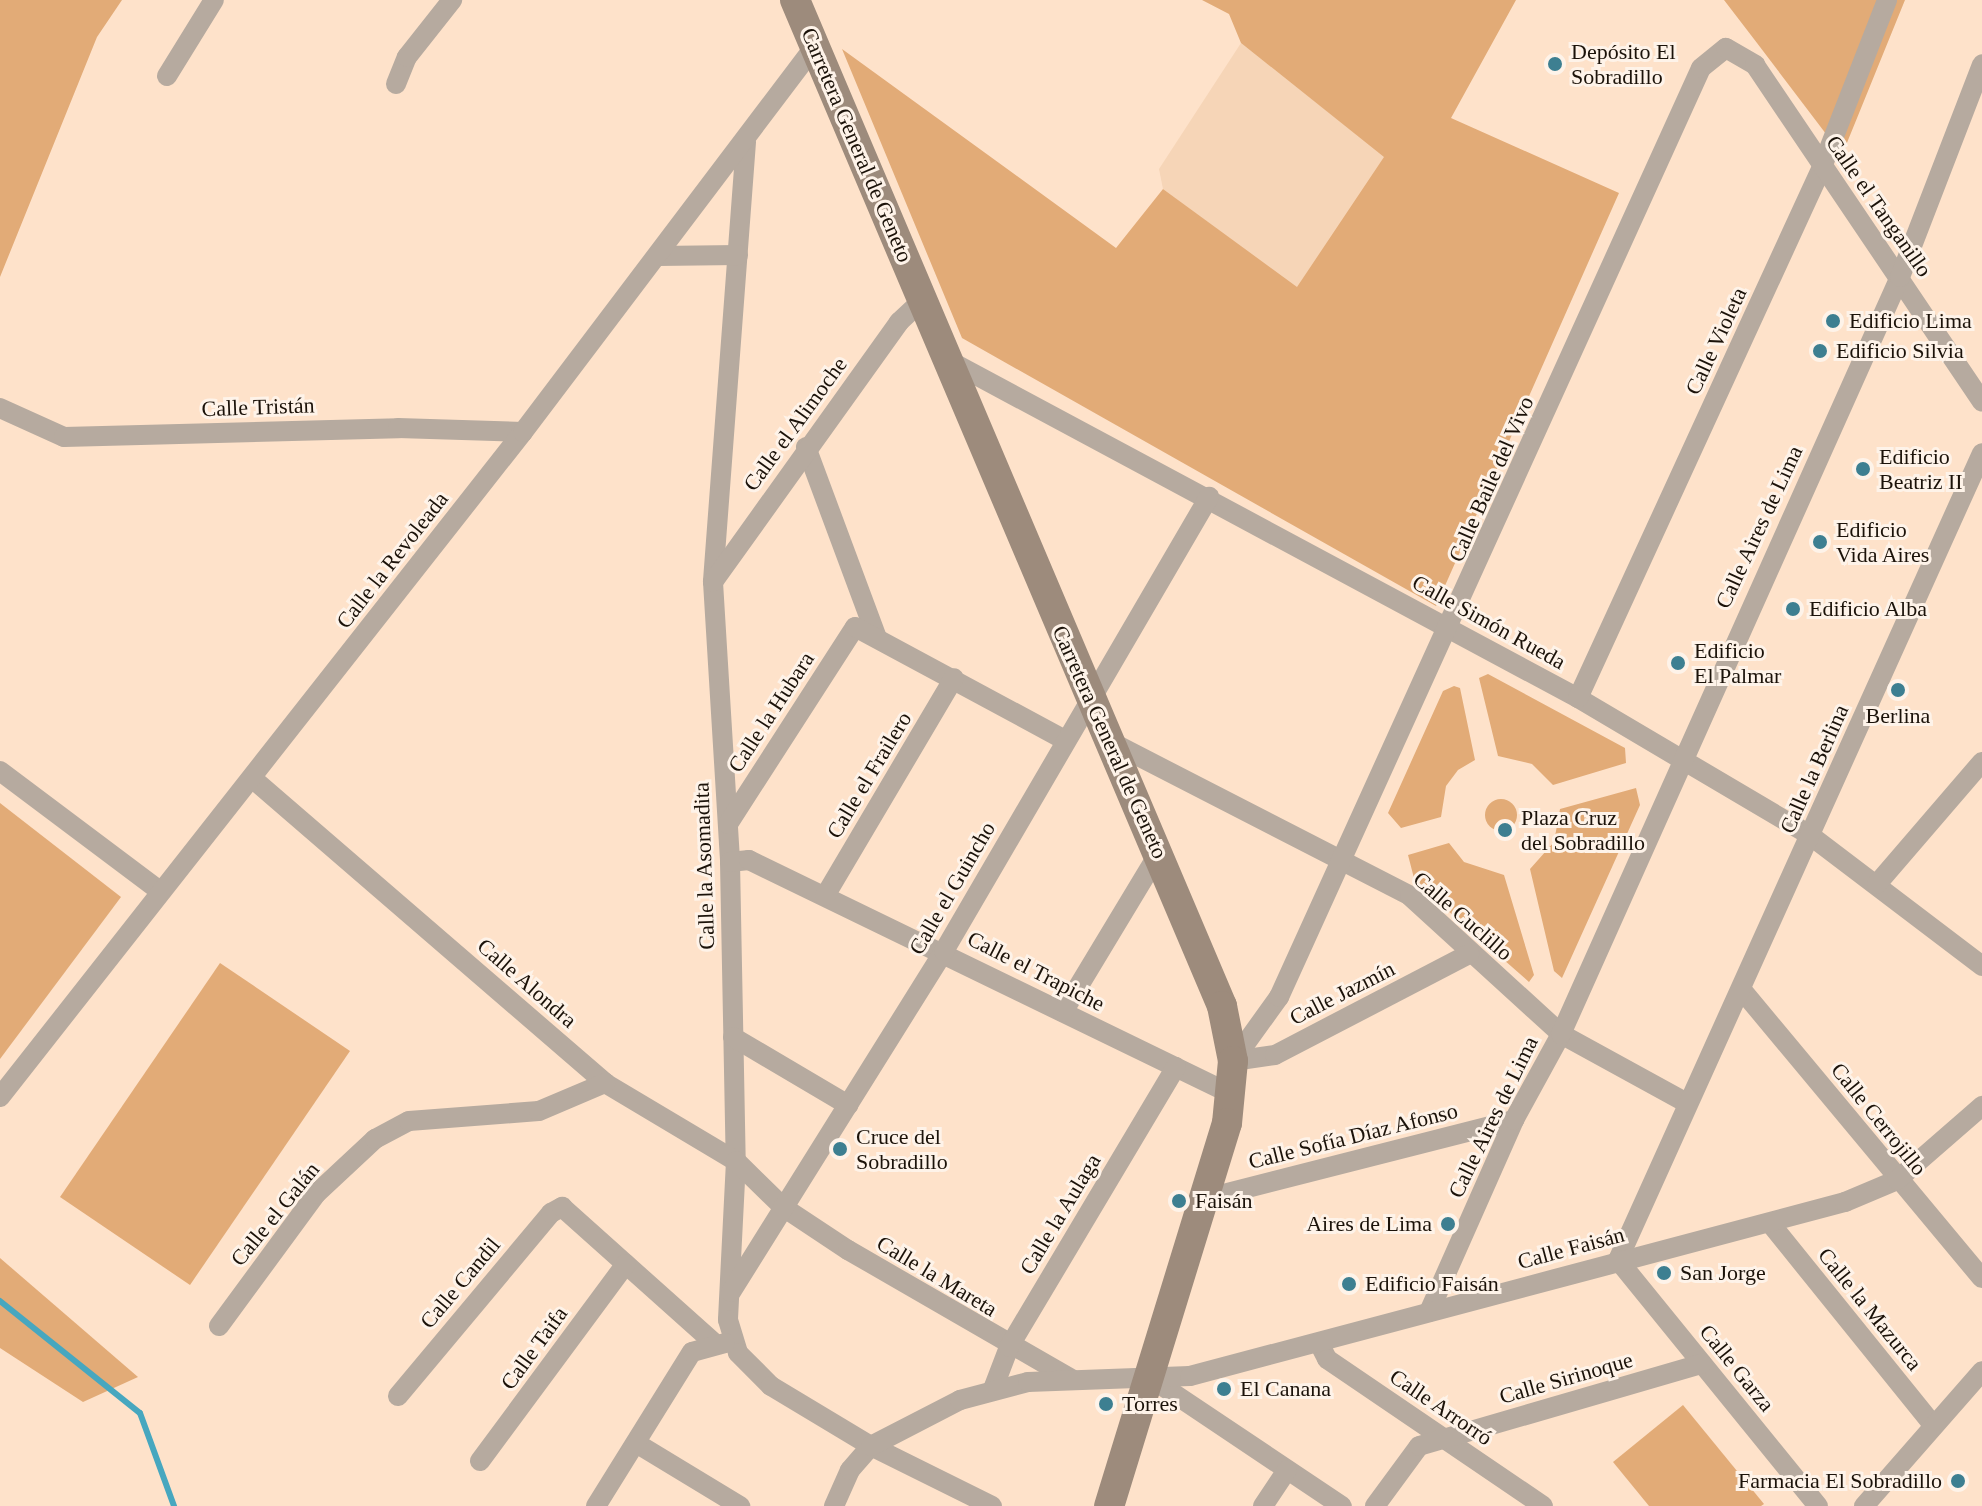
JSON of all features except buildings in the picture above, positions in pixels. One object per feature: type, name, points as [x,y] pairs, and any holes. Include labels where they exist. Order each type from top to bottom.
[{"type":"main road","name":"Carretera General de Geneto","points":[[795,0],[1222,1006],[1233,1061],[1231,1094],[1204,1199],[1109,1506]]},
{"type":"street","points":[[167,76],[214,0]]},
{"type":"street","points":[[396,84],[407,57],[452,0]]},
{"type":"street","name":"Calle Violeta","points":[[1578,698],[1822,167],[1887,0]]},
{"type":"street","name":"Calle la Revoleada","points":[[0,1097],[523,432],[746,142],[815,46]]},
{"type":"street","name":"Calle el Tanganillo","points":[[1726,48],[1755,65],[1982,402]]},
{"type":"street","name":"Calle Baile del Vivo","points":[[1233,1061],[1279,997],[1345,860],[1701,68],[1726,48]]},
{"type":"street","name":"Calle Aires de Lima","points":[[1429,1312],[1514,1120],[1561,1034],[1679,760],[1900,277],[1982,64]]},
{"type":"street","name":"Calle la Asomadita","points":[[723,1342],[736,1161],[730,862],[713,582],[746,142]]},
{"type":"street","points":[[658,256],[738,255]]},
{"type":"street","name":"Calle el Alimoche","points":[[713,582],[806,447],[899,322],[923,300]]},
{"type":"street","name":"Calle Simón Rueda","points":[[948,360],[1209,497],[1578,698],[1811,836],[1982,966]]},
{"type":"street","name":"Calle Tristán","points":[[0,408],[64,437],[398,428],[523,432]]},
{"type":"street","points":[[806,447],[877,638],[1065,740]]},
{"type":"street","name":"Calle la Berlina","points":[[1618,1260],[1982,453]]},
{"type":"street","name":"Calle el Guincho","points":[[728,1297],[944,951],[1209,497]]},
{"type":"street","name":"Calle la Hubara","points":[[728,824],[855,627],[877,638]]},
{"type":"street","name":"Calle el Frailero","points":[[825,896],[954,678]]},
{"type":"street","name":"Calle Cuclillo","points":[[1109,741],[1410,896],[1469,954],[1561,1034],[1687,1103]]},
{"type":"street","points":[[1877,884],[1982,762]]},
{"type":"street","points":[[0,771],[160,891]]},
{"type":"street","name":"Calle Alondra","points":[[252,778],[605,1083],[736,1161],[783,1207]]},
{"type":"street","points":[[1063,1012],[1159,853]]},
{"type":"street","name":"Calle el Trapiche","points":[[730,862],[749,860],[944,951],[1231,1094]]},
{"type":"street","name":"Calle Jazmín","points":[[1233,1061],[1275,1055],[1469,954]]},
{"type":"street","name":"Calle Cerrojillo","points":[[1741,989],[1897,1180],[1982,1278]]},
{"type":"street","points":[[733,1037],[848,1105]]},
{"type":"street","name":"Calle la Aulaga","points":[[993,1389],[1009,1347],[1176,1067]]},
{"type":"street","name":"Calle el Galán","points":[[219,1326],[316,1194],[375,1139],[409,1121],[539,1111],[605,1083]]},
{"type":"street","name":"Calle Faisán","points":[[871,1446],[993,1389],[1071,1379],[1190,1376],[1845,1202],[1897,1180],[1982,1106]]},
{"type":"street","name":"Calle Sofía Díaz Afonso","points":[[1204,1199],[1514,1120]]},
{"type":"street","name":"Calle Candil","points":[[398,1396],[551,1213],[562,1207],[626,1264]]},
{"type":"street","name":"Calle la Mareta","points":[[783,1207],[1009,1347],[1071,1379]]},
{"type":"street","name":"Calle la Mazurca","points":[[1770,1223],[1933,1425]]},
{"type":"street","name":"Calle Garza","points":[[1618,1260],[1818,1506]]},
{"type":"street","points":[[626,1264],[723,1342],[771,1386],[871,1446],[992,1506]]},
{"type":"street","name":"Calle Taifa","points":[[480,1461],[626,1264]]},
{"type":"street","points":[[596,1506],[692,1352],[723,1342]]},
{"type":"street","name":"Calle Arrorró","points":[[1319,1343],[1327,1359],[1543,1506]]},
{"type":"street","name":"Calle Sirinoque","points":[[1375,1506],[1419,1446],[1702,1364]]},
{"type":"street","points":[[1864,1506],[1982,1371]]},
{"type":"street","points":[[1149,1377],[1342,1506]]},
{"type":"street","points":[[636,1443],[740,1506]]},
{"type":"street","points":[[834,1506],[850,1470],[871,1446]]},
{"type":"street","points":[[1263,1506],[1287,1470]]},
{"type":"shaded area","points":[[0,0],[122,0],[97,37],[0,277]]},
{"type":"shaded area","points":[[1202,0],[1516,0],[1451,118],[1619,193],[1436,606],[962,338],[842,49],[1116,248],[1163,189],[1297,287],[1384,157],[1241,43],[1229,14]]},
{"type":"shaded area","points":[[1724,0],[1905,0],[1842,155],[1757,43]]},
{"type":"shaded area","points":[[1241,43],[1385,157],[1298,289],[1163,189],[1159,169]]},
{"type":"shaded area","points":[[1488,674],[1625,748],[1626,763],[1553,785],[1532,764],[1498,756],[1479,678]]},
{"type":"shaded area","points":[[1454,686],[1460,688],[1475,760],[1458,770],[1446,786],[1441,817],[1401,828],[1388,813],[1443,691]]},
{"type":"shaded area","points":[[1636,788],[1640,805],[1562,978],[1554,971],[1530,869],[1554,842],[1560,809]]},
{"type":"shaded area","points":[[1501,799],[1512,804],[1517,815],[1512,826],[1501,831],[1490,826],[1485,815],[1490,804]]},
{"type":"shaded area","points":[[0,803],[121,897],[0,1059]]},
{"type":"shaded area","points":[[1449,843],[1464,862],[1504,875],[1534,975],[1529,982],[1415,882],[1408,855]]},
{"type":"shaded area","points":[[220,963],[350,1051],[190,1285],[60,1197]]},
{"type":"shaded area","points":[[0,1258],[138,1377],[83,1402],[0,1348]]},
{"type":"shaded area","points":[[1683,1405],[1764,1504],[1649,1506],[1613,1462]]},
{"type":"waterway","points":[[0,1301],[140,1413],[174,1506]]},
{"type":"place","name":"Depósito El Sobradillo","points":[[1555,64]]},
{"type":"place","name":"Edificio Lima","points":[[1833,321]]},
{"type":"place","name":"Edificio Silvia","points":[[1820,351]]},
{"type":"place","name":"Edificio Beatriz II","points":[[1863,469]]},
{"type":"place","name":"Edificio Vida Aires","points":[[1820,542]]},
{"type":"place","name":"Edificio Alba","points":[[1793,609]]},
{"type":"place","name":"Edificio El Palmar","points":[[1678,663]]},
{"type":"place","name":"Berlina","points":[[1898,690]]},
{"type":"place","name":"Plaza Cruz del Sobradillo","points":[[1505,830]]},
{"type":"place","name":"Cruce del Sobradillo","points":[[840,1149]]},
{"type":"place","name":"Faisán","points":[[1179,1201]]},
{"type":"place","name":"Aires de Lima","points":[[1448,1224]]},
{"type":"place","name":"San Jorge","points":[[1664,1273]]},
{"type":"place","name":"Edificio Faisán","points":[[1349,1284]]},
{"type":"place","name":"El Canana","points":[[1224,1389]]},
{"type":"place","name":"Torres","points":[[1106,1404]]},
{"type":"place","name":"Farmacia El Sobradillo","points":[[1958,1481]]}]
